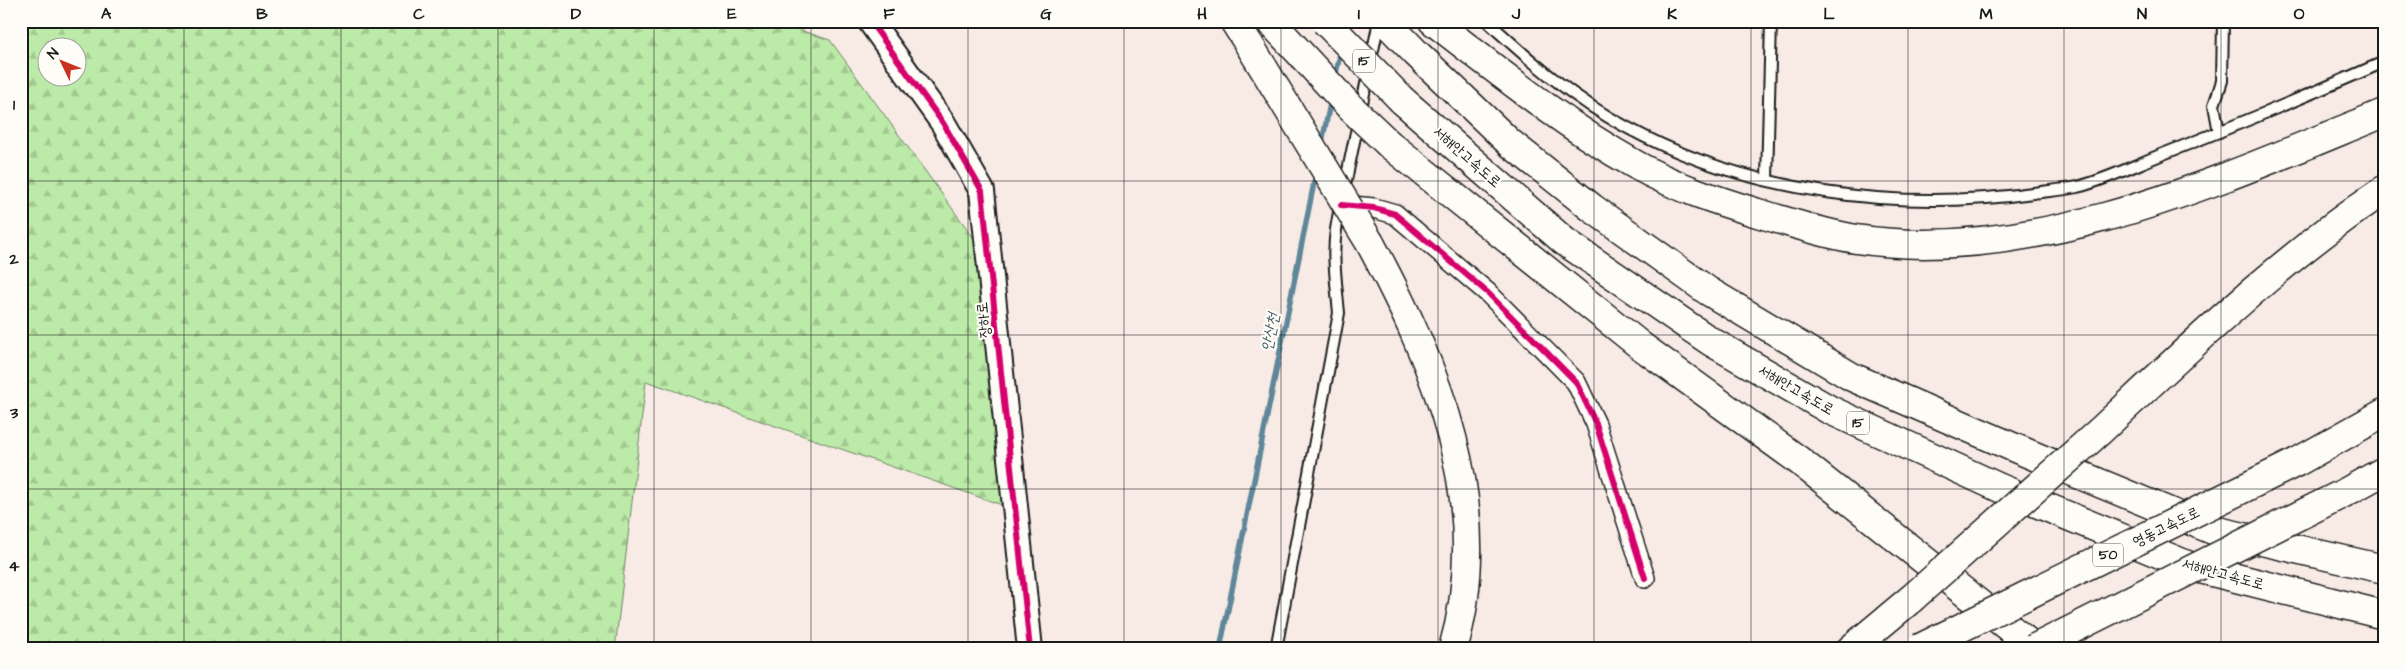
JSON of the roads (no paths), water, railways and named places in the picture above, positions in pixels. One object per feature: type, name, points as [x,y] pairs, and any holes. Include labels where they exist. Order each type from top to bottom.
[{"type":"highway","points":[[1234,21],[1370,243],[1404,306],[1444,403],[1458,460],[1465,510],[1466,570],[1459,629],[1453,649]]},
{"type":"highway","points":[[1270,21],[1350,107],[1389,144],[1641,346],[1797,459],[2035,649],[2384,471]]},
{"type":"highway","name":"서해안고속도로","points":[[1325,21],[1402,100],[1564,241],[1710,341],[1830,410],[1992,484],[2192,567],[2384,615]]},
{"type":"highway","points":[[1385,21],[1510,142],[1592,208],[1708,291],[1852,376],[2015,448],[2213,530],[2384,569]]},
{"type":"highway","points":[[1433,21],[1570,125],[1638,166],[1709,199],[1856,239],[1930,244],[2011,238],[2098,219],[2167,197],[2290,152],[2384,113]]},
{"type":"highway","points":[[1851,649],[1911,599],[2278,270],[2346,216],[2384,190]]},
{"type":"highway","name":"영동고속도로","points":[[1919,648],[2297,462],[2384,413]]},
{"type":"street","name":"장하로","points":[[870,21],[943,123],[982,191],[1030,649]]},
{"type":"street","points":[[1341,205],[1374,208],[1395,214],[1488,293],[1576,382],[1596,424],[1645,578]]},
{"type":"lane","points":[[1276,649],[1338,313],[1333,256],[1334,233],[1379,21]]},
{"type":"lane","points":[[1487,21],[1561,85],[1625,127],[1686,155],[1767,180],[1832,193],[1890,199],[1947,201],[2006,197],[2078,186],[2219,132],[2384,62]]},
{"type":"lane","points":[[1767,180],[1771,21]]},
{"type":"lane","points":[[2219,132],[2214,105],[2222,81],[2223,21]]},
{"type":"waterway","name":"안산천","points":[[1335,78],[1341,50]]},
{"type":"waterway","name":"안산천","points":[[1321,147],[1331,99]]},
{"type":"waterway","name":"안산천","points":[[1220,649],[1316,173]]}]
